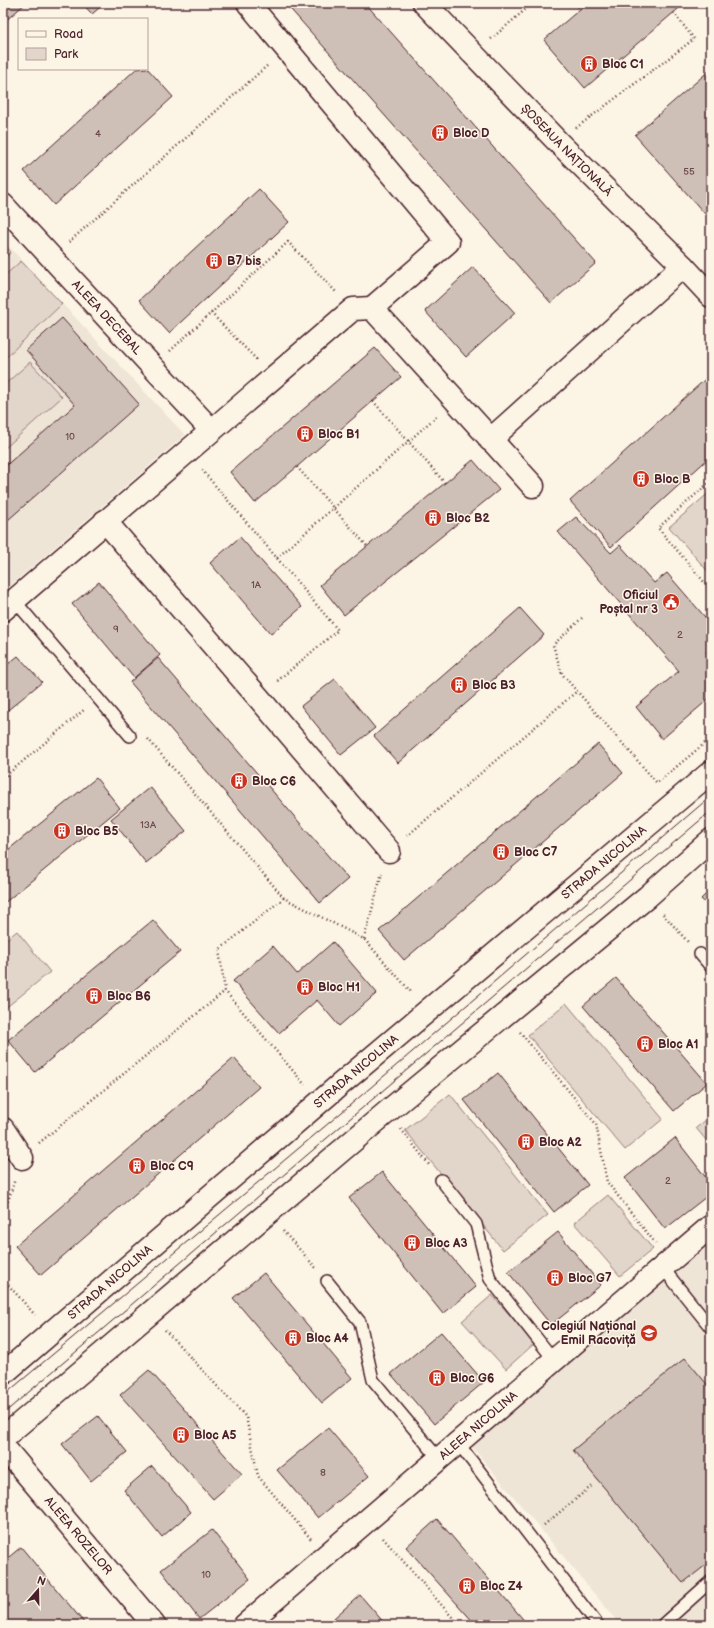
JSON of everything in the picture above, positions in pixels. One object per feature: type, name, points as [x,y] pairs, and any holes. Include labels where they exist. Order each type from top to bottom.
[{"type":"street","points":[[9,606],[105,521],[274,377],[448,242],[248,3]]},
{"type":"street","name":"ȘOSEAUA NAȚIONALĂ","points":[[424,3],[558,142],[683,266],[711,296]]},
{"type":"street","name":"ALEEA DECEBAL","points":[[3,205],[53,257],[211,430]]},
{"type":"street","points":[[490,440],[683,266]]},
{"type":"street","points":[[362,308],[454,400],[533,486]]},
{"type":"street","points":[[105,521],[389,851]]},
{"type":"street","name":"STRADA NICOLINA","points":[[3,1374],[427,1011],[711,772]]},
{"type":"street","points":[[3,1438],[149,1312],[711,840]]},
{"type":"street","points":[[3,1129],[22,1158]]},
{"type":"street","name":"ALEEA NICOLINA","points":[[245,1625],[711,1226]]},
{"type":"street","name":"ALEEA ROZELOR","points":[[3,1446],[154,1625]]},
{"type":"lane","points":[[9,606],[98,698],[130,736]]},
{"type":"lane","points":[[700,954],[711,966]]},
{"type":"lane","points":[[441,1180],[476,1224],[490,1278],[554,1360]]},
{"type":"lane","points":[[666,1264],[711,1328]]},
{"type":"lane","points":[[327,1281],[360,1322],[373,1380],[439,1459]]},
{"type":"lane","points":[[458,1443],[598,1625]]},
{"type":"lane","points":[[662,1625],[711,1581]]},
{"type":"path","points":[[472,54],[533,3]]},
{"type":"path","points":[[576,3],[580,9]]},
{"type":"path","points":[[558,142],[694,39],[674,13]]},
{"type":"path","points":[[53,257],[286,49]]},
{"type":"path","points":[[153,367],[288,242],[362,308]]},
{"type":"path","points":[[211,313],[274,377]]},
{"type":"path","points":[[277,558],[454,400]]},
{"type":"path","points":[[373,401],[409,440],[445,483]]},
{"type":"path","points":[[186,452],[338,630],[258,697]]},
{"type":"path","points":[[297,467],[367,546]]},
{"type":"path","points":[[711,481],[658,528],[711,590]]},
{"type":"path","points":[[582,618],[554,645],[562,674],[656,783],[711,738]]},
{"type":"path","points":[[364,939],[389,851],[576,692]]},
{"type":"path","points":[[3,778],[98,698]]},
{"type":"path","points":[[130,736],[140,729],[284,898],[364,939],[427,1011]]},
{"type":"path","points":[[646,896],[700,954]]},
{"type":"path","points":[[284,898],[219,950],[225,991],[320,1102]]},
{"type":"path","points":[[3,1216],[22,1158],[225,991]]},
{"type":"path","points":[[505,1013],[596,1124],[607,1182],[666,1264]]},
{"type":"path","points":[[387,1112],[441,1180]]},
{"type":"path","points":[[267,1213],[327,1281]]},
{"type":"path","points":[[3,1279],[51,1334]]},
{"type":"path","points":[[149,1312],[246,1417],[258,1476],[326,1556]]},
{"type":"path","points":[[530,1536],[593,1485]]},
{"type":"path","points":[[367,1520],[459,1625]]},
{"type":"shaded area","points":[[3,240],[185,435],[3,592]]},
{"type":"shaded area","name":"Colegiul Național Emil Racoviță","points":[[711,1230],[711,1625],[641,1625],[617,1621],[463,1436]]},
{"type":"green space","points":[[3,244],[11,252],[3,260]]},
{"type":"green space","points":[[21,261],[62,304],[3,360],[3,277]]},
{"type":"green space","points":[[30,362],[62,397],[4,449],[3,386]]},
{"type":"green space","points":[[711,491],[711,575],[669,527]]},
{"type":"green space","points":[[17,931],[50,972],[3,1010],[3,942]]},
{"type":"green space","points":[[566,1003],[663,1119],[625,1150],[528,1035]]},
{"type":"green space","points":[[450,1094],[548,1215],[503,1250],[405,1130]]},
{"type":"green space","points":[[711,1116],[711,1146],[696,1128]]},
{"type":"green space","points":[[608,1195],[653,1249],[620,1276],[574,1223]]},
{"type":"green space","points":[[492,1295],[535,1343],[506,1369],[462,1321]]},
{"type":"building","points":[[3,3],[26,3],[3,23]]},
{"type":"building","points":[[82,3],[105,3],[92,14]]},
{"type":"building","name":"Bloc D","points":[[285,3],[365,3],[596,263],[551,303]]},
{"type":"building","name":"Bloc C1","points":[[587,3],[685,3],[585,88],[544,40]]},
{"type":"building","points":[[148,69],[173,97],[54,205],[24,171],[135,70]]},
{"type":"building","points":[[711,69],[711,209],[705,214],[635,135]]},
{"type":"building","name":"B7 bis","points":[[259,189],[289,222],[169,333],[139,300]]},
{"type":"building","points":[[473,267],[515,313],[466,357],[425,311]]},
{"type":"building","points":[[62,318],[139,404],[8,520],[3,515],[3,468],[75,405],[26,350]]},
{"type":"building","name":"Bloc B1","points":[[375,348],[401,377],[255,503],[230,472]]},
{"type":"building","name":"Bloc B","points":[[711,374],[711,456],[611,547],[570,501]]},
{"type":"building","name":"Bloc B2","points":[[473,460],[499,490],[344,615],[320,585]]},
{"type":"building","points":[[576,517],[611,553],[620,545],[654,583],[667,573],[711,624],[711,647],[706,652],[711,658],[711,697],[662,739],[636,707],[679,671],[558,532]]},
{"type":"building","points":[[240,537],[302,607],[271,634],[210,563]]},
{"type":"building","points":[[99,582],[160,655],[134,678],[72,604]]},
{"type":"building","name":"Bloc B3","points":[[520,608],[544,635],[398,763],[374,736]]},
{"type":"building","points":[[18,656],[42,682],[3,714],[3,668]]},
{"type":"building","name":"Bloc C6","points":[[158,658],[348,879],[320,903],[130,682]]},
{"type":"building","points":[[335,679],[375,728],[341,755],[301,706]]},
{"type":"building","name":"Bloc C7","points":[[598,744],[623,773],[404,960],[379,931]]},
{"type":"building","name":"Bloc B5","points":[[96,778],[120,808],[3,904],[3,854]]},
{"type":"building","points":[[150,787],[186,831],[146,863],[111,819]]},
{"type":"building","points":[[711,889],[711,908],[701,899]]},
{"type":"building","name":"Bloc B6","points":[[153,920],[180,952],[35,1072],[8,1040]]},
{"type":"building","name":"Bloc H1","points":[[333,942],[377,993],[339,1026],[317,1000],[279,1033],[233,981],[273,946],[297,974]]},
{"type":"building","name":"Bloc A1","points":[[616,978],[707,1083],[674,1111],[583,1006]]},
{"type":"building","name":"Bloc C9","points":[[234,1058],[259,1087],[41,1275],[15,1246]]},
{"type":"building","name":"Bloc A2","points":[[498,1073],[588,1185],[554,1212],[464,1100]]},
{"type":"building","points":[[675,1138],[711,1184],[711,1193],[665,1229],[625,1178]]},
{"type":"building","name":"Bloc A3","points":[[382,1172],[476,1287],[443,1314],[349,1198]]},
{"type":"building","name":"Bloc G7","points":[[558,1232],[601,1285],[551,1325],[508,1272]]},
{"type":"building","name":"Bloc A4","points":[[264,1273],[352,1378],[322,1403],[233,1298]]},
{"type":"building","name":"Bloc G6","points":[[441,1332],[484,1382],[434,1424],[391,1374]]},
{"type":"building","points":[[685,1358],[711,1389],[711,1561],[683,1583],[573,1450]]},
{"type":"building","name":"Bloc A5","points":[[149,1370],[242,1474],[213,1499],[120,1395]]},
{"type":"building","points":[[98,1416],[127,1452],[91,1481],[62,1444]]},
{"type":"building","points":[[328,1428],[369,1476],[318,1518],[277,1470]]},
{"type":"building","points":[[152,1466],[191,1512],[162,1537],[124,1490]]},
{"type":"building","name":"Bloc Z4","points":[[437,1519],[528,1625],[476,1625],[406,1547]]},
{"type":"building","points":[[212,1530],[250,1579],[199,1619],[161,1570]]},
{"type":"building","points":[[21,1547],[86,1625],[3,1625],[3,1562]]},
{"type":"building","points":[[360,1595],[386,1625],[326,1625]]},
{"type":"tram line","points":[[3,1396],[342,1112],[711,796]]},
{"type":"tram line","points":[[3,1414],[711,811]]},
{"type":"place","name":"Bloc C1","points":[[589,64]]},
{"type":"place","name":"Bloc D","points":[[440,133]]},
{"type":"place","name":"B7 bis","points":[[214,261]]},
{"type":"place","name":"Bloc B1","points":[[305,434]]},
{"type":"place","name":"Bloc B","points":[[641,479]]},
{"type":"place","name":"Bloc B2","points":[[433,518]]},
{"type":"place","name":"Oficiul Poștal nr 3","points":[[671,602]]},
{"type":"place","name":"Bloc B3","points":[[459,685]]},
{"type":"place","name":"Bloc C6","points":[[239,781]]},
{"type":"place","name":"Bloc B5","points":[[62,831]]},
{"type":"place","name":"Bloc C7","points":[[501,852]]},
{"type":"place","name":"Bloc H1","points":[[305,987]]},
{"type":"place","name":"Bloc B6","points":[[94,996]]},
{"type":"place","name":"Bloc A1","points":[[645,1044]]},
{"type":"place","name":"Bloc A2","points":[[526,1142]]},
{"type":"place","name":"Bloc C9","points":[[137,1166]]},
{"type":"place","name":"Bloc A3","points":[[412,1243]]},
{"type":"place","name":"Bloc G7","points":[[555,1278]]},
{"type":"place","name":"Colegiul Național Emil Racoviță","points":[[649,1333]]},
{"type":"place","name":"Bloc A4","points":[[293,1338]]},
{"type":"place","name":"Bloc G6","points":[[437,1378]]},
{"type":"place","name":"Bloc A5","points":[[181,1435]]},
{"type":"place","name":"Bloc Z4","points":[[467,1586]]}]
